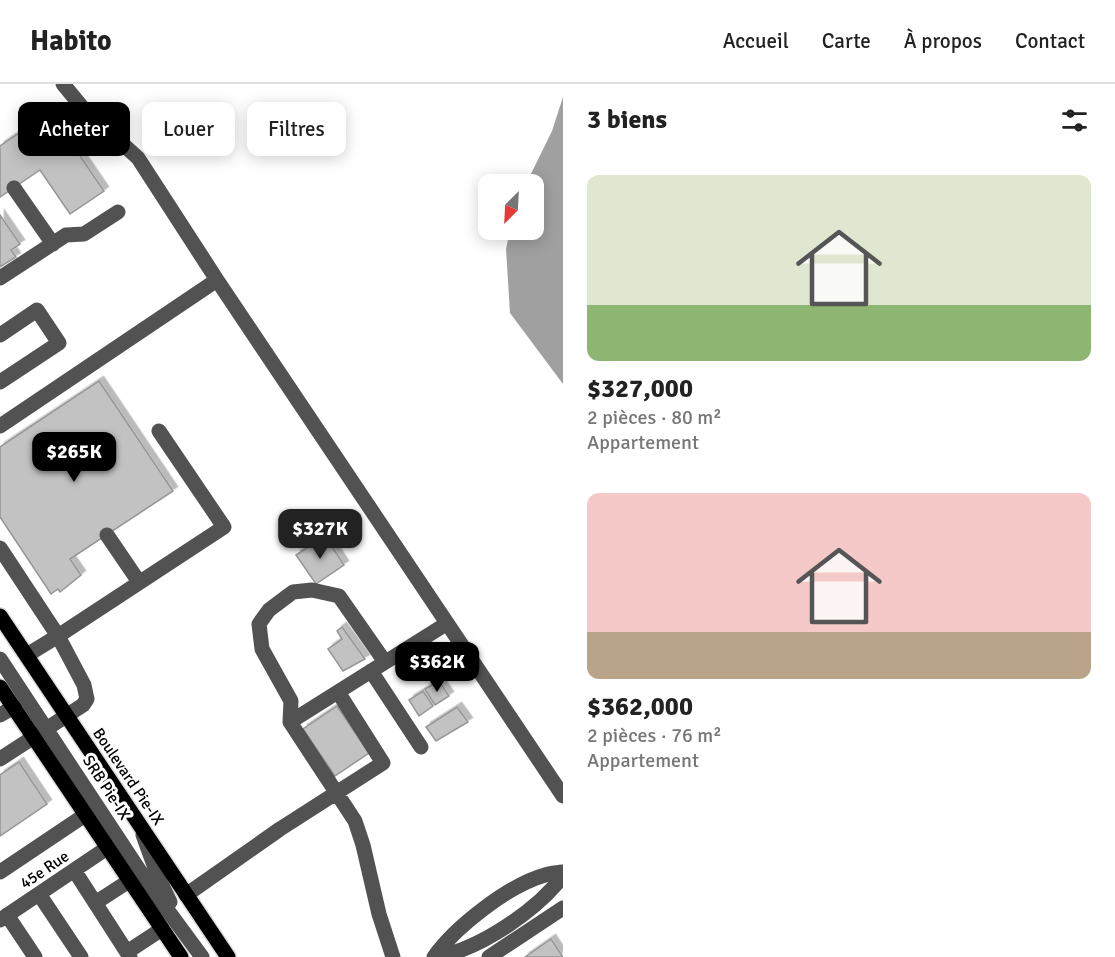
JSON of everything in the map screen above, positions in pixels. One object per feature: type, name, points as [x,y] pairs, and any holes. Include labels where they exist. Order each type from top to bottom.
[{"type":"main road","name":"Boulevard Pie-IX","points":[[0,616],[228,957]]},
{"type":"main road","points":[[0,687],[4,715],[34,737],[181,957]]},
{"type":"street","points":[[63,84],[82,107],[138,158],[217,280],[563,796]]},
{"type":"street","points":[[14,188],[53,244]]},
{"type":"street","points":[[0,278],[66,235],[84,234],[118,212]]},
{"type":"street","points":[[0,426],[217,280]]},
{"type":"street","points":[[0,335],[37,310],[59,343],[0,382]]},
{"type":"street","points":[[27,655],[224,527],[159,430]]},
{"type":"street","points":[[107,535],[139,582]]},
{"type":"street","points":[[0,548],[58,636],[88,697],[83,705],[0,759]]},
{"type":"street","points":[[385,662],[339,596],[312,590],[293,592],[269,610],[259,624],[262,649],[291,701],[290,722],[355,820],[379,914],[393,957]]},
{"type":"street","points":[[290,722],[447,624]]},
{"type":"street","name":"SRB Pie-IX","points":[[0,659],[149,885],[202,957]]},
{"type":"street","points":[[370,671],[421,747]]},
{"type":"street","points":[[186,895],[383,763],[338,692]]},
{"type":"street","points":[[0,872],[85,815]]},
{"type":"street","name":"SRB Pie-IX","points":[[137,820],[159,879],[186,934]]},
{"type":"street","name":"45e Rue","points":[[4,918],[107,848]]},
{"type":"street","points":[[74,870],[128,954],[162,929]]},
{"type":"street","points":[[435,957],[455,954],[503,927],[554,887],[563,874]]},
{"type":"street","points":[[435,957],[445,941],[504,895],[544,875],[563,874]]},
{"type":"street","points":[[95,903],[129,881]]},
{"type":"street","points":[[39,894],[81,957]]},
{"type":"street","points":[[489,957],[563,908]]},
{"type":"street","points":[[4,918],[35,957]]},
{"type":"shaded area","points":[[563,97],[563,384],[510,313],[506,249],[508,240],[544,240],[544,174],[531,174],[552,131]]},
{"type":"building","points":[[18,134],[18,156],[80,156],[104,191],[70,214],[40,170],[0,197],[0,146]]},
{"type":"building","points":[[0,215],[20,244],[11,250],[16,257],[0,267]]},
{"type":"building","points":[[99,381],[173,491],[70,559],[81,575],[60,592],[58,589],[51,594],[0,517],[0,447]]},
{"type":"building","points":[[325,536],[344,565],[316,584],[296,555]]},
{"type":"building","points":[[342,627],[365,659],[343,671],[328,649],[342,639],[337,631]]},
{"type":"building","points":[[439,681],[449,696],[435,705],[425,689]]},
{"type":"building","points":[[423,691],[433,706],[419,716],[409,700]]},
{"type":"building","points":[[337,706],[369,753],[335,776],[303,729]]},
{"type":"building","points":[[457,707],[468,722],[436,741],[426,727]]},
{"type":"building","points":[[19,762],[47,804],[0,836],[0,775]]},
{"type":"building","points":[[551,939],[563,957],[525,957]]}]
